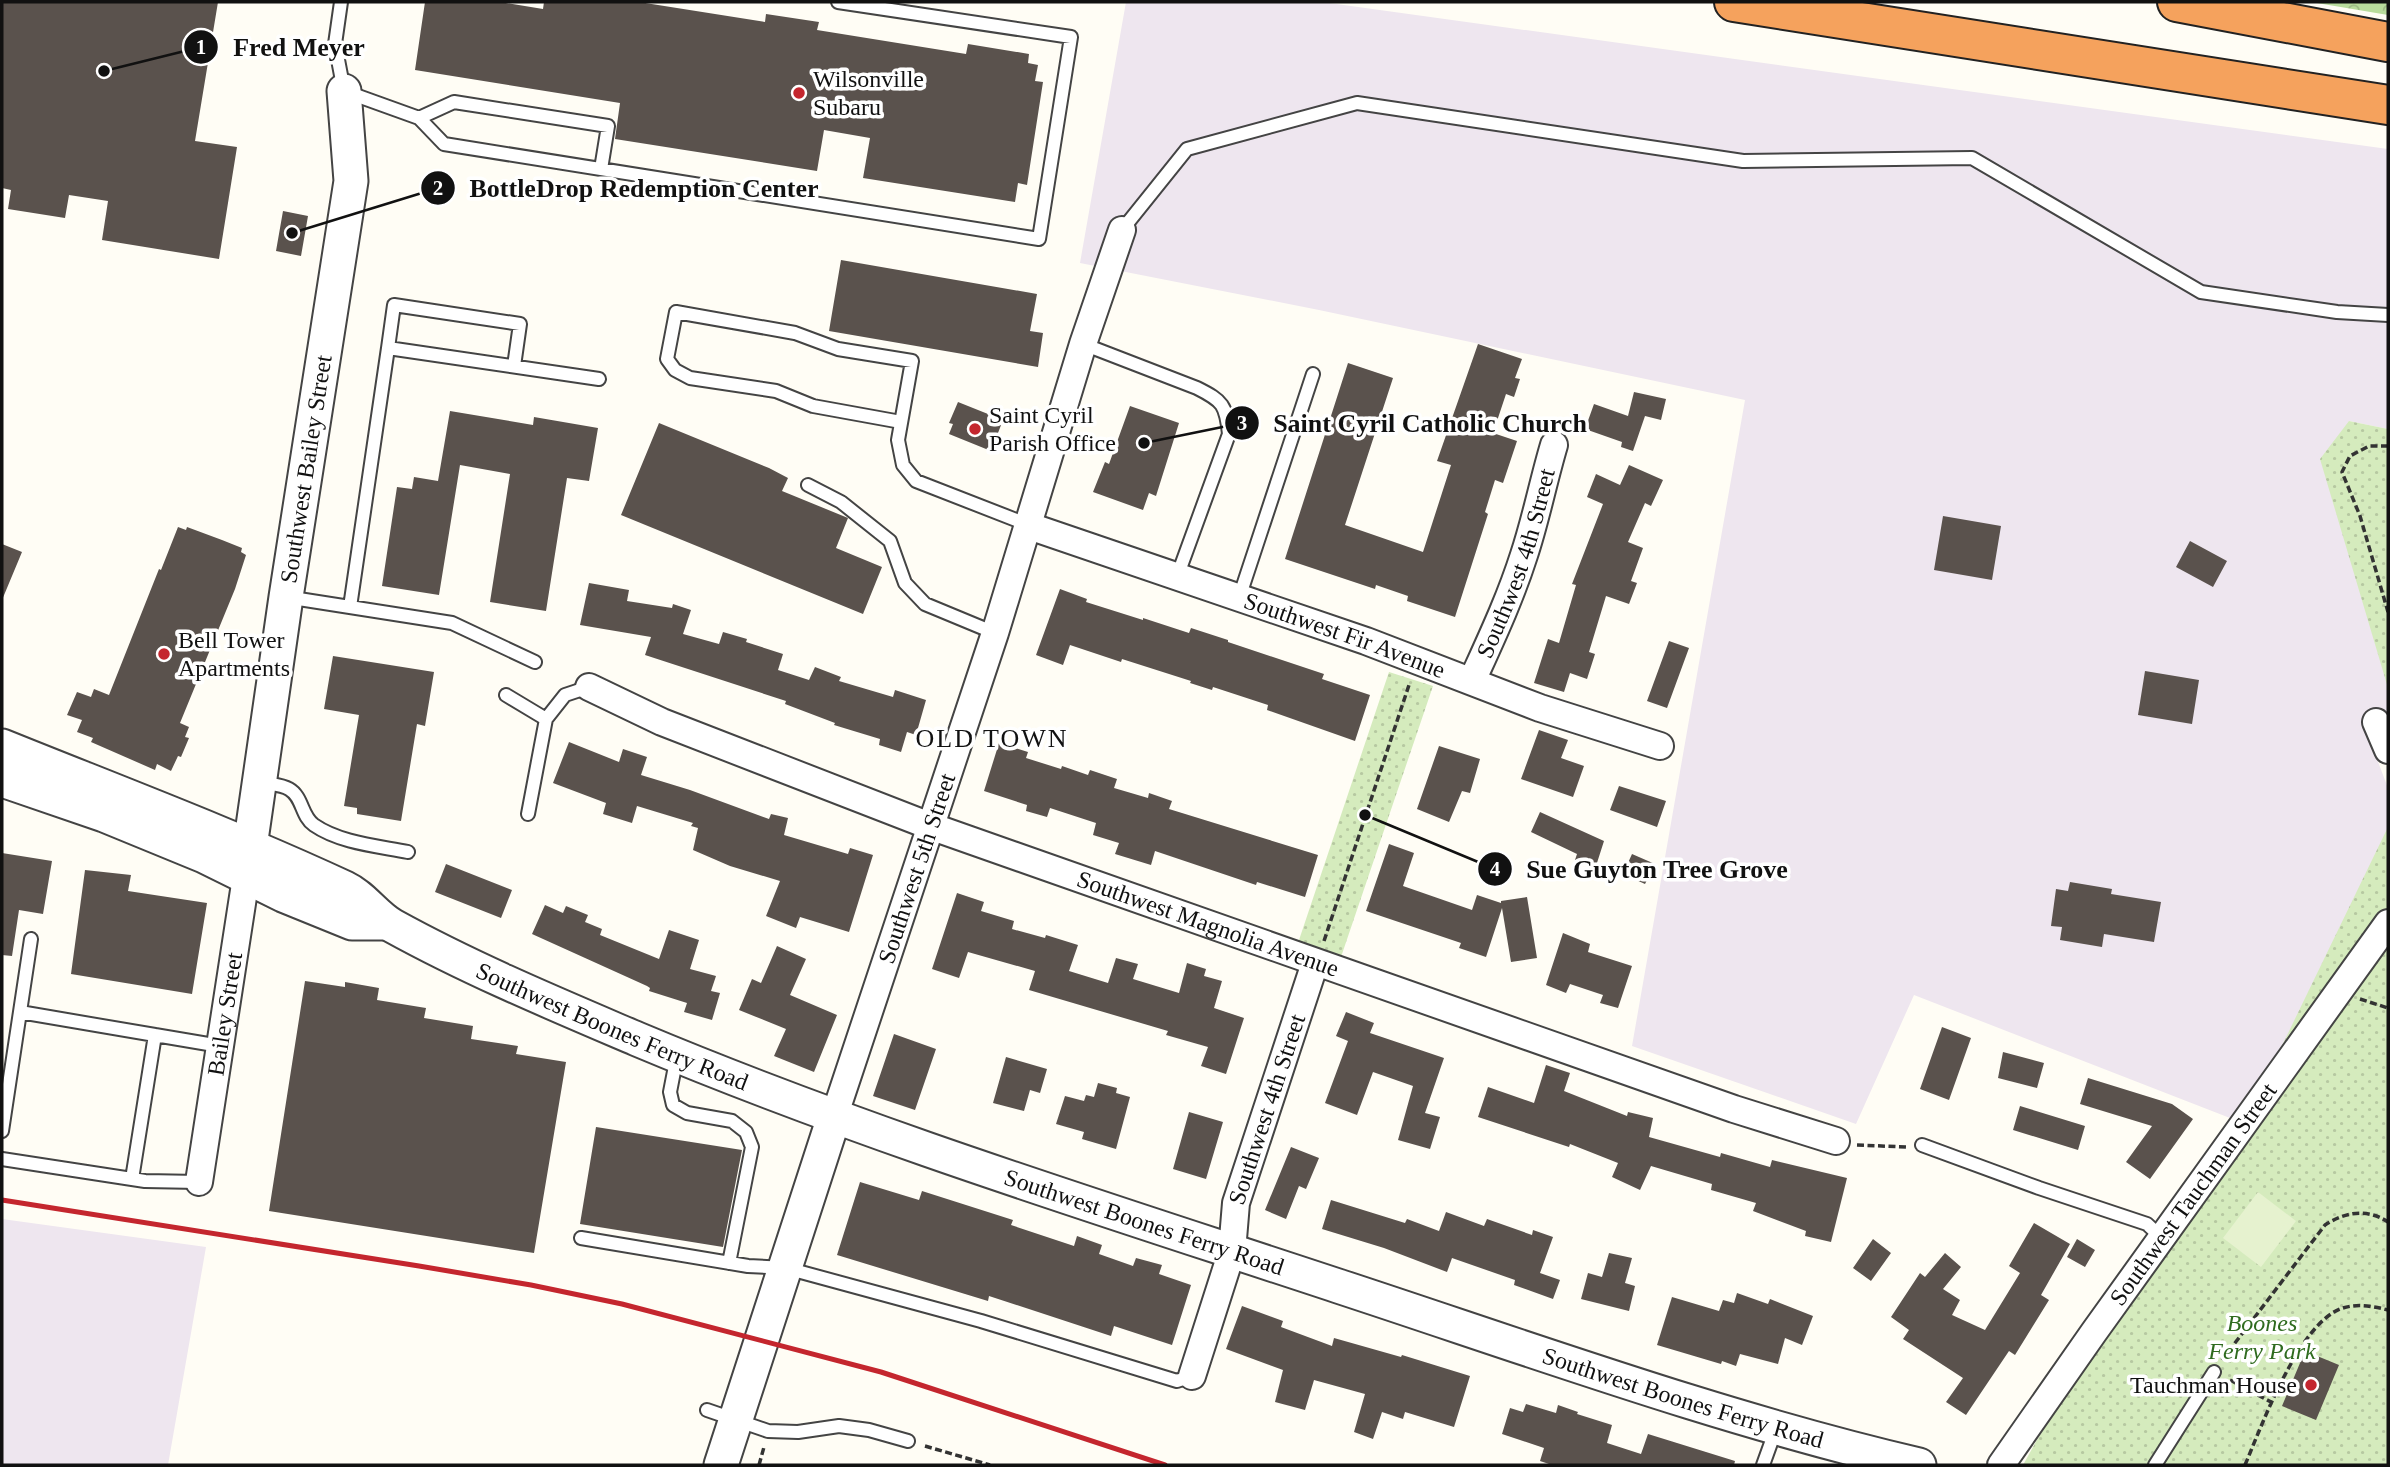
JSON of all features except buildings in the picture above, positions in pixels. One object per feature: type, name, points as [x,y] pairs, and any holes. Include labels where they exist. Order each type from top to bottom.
[{"type":"highway","points":[[1734,2],[2388,105]]},
{"type":"highway","points":[[2176,2],[2388,42]]},
{"type":"street","name":"Southwest Bailey Street","points":[[248,862],[351,181],[344,91]]},
{"type":"street","name":"Southwest 5th Street","points":[[721,1465],[721,1415],[786,1268],[995,633],[1083,344],[1122,230]]},
{"type":"street","name":"Southwest 4th Street","points":[[1472,681],[1512,592],[1554,445]]},
{"type":"street","name":"Southwest Fir Avenue","points":[[1029,526],[1417,660],[1540,708],[1660,746]]},
{"type":"street","name":"Southwest Magnolia Avenue","points":[[589,687],[662,722],[930,826],[1734,1110],[1836,1141]]},
{"type":"street","points":[[2376,722],[2388,750]]},
{"type":"street","name":"Southwest Boones Ferry Road","points":[[2,746],[248,862]]},
{"type":"street","name":"Southwest Boones Ferry Road","points":[[2,780],[104,816],[204,856],[248,862],[353,891],[387,923],[527,991],[677,1056],[834,1117],[1053,1194],[1776,1429],[1919,1465]]},
{"type":"street","name":"Bailey Street","points":[[199,1182],[248,862]]},
{"type":"street","name":"Southwest Tauchman Street","points":[[2001,1465],[2388,923]]},
{"type":"street","name":"Southwest 4th Street","points":[[1192,1377],[1233,1251],[1236,1203],[1315,963]]},
{"type":"lane","points":[[341,2],[335,44],[344,91],[419,118],[444,144],[1039,239],[1071,37],[838,2]]},
{"type":"lane","points":[[419,118],[454,102],[608,126],[601,169]]},
{"type":"lane","points":[[1122,230],[1187,149],[1357,103],[1743,161],[1972,158],[2201,292],[2337,312],[2388,315]]},
{"type":"lane","points":[[350,607],[394,305],[520,324],[514,366]]},
{"type":"lane","points":[[901,422],[813,406],[776,391],[690,378],[675,370],[667,359],[676,312],[795,333],[838,349],[912,361],[898,440],[903,465],[916,481],[1029,526]]},
{"type":"lane","points":[[1083,344],[1197,388],[1215,397],[1227,411],[1229,434],[1177,577]]},
{"type":"lane","points":[[388,348],[599,379]]},
{"type":"lane","points":[[1239,598],[1313,374]]},
{"type":"lane","points":[[808,485],[841,502],[890,541],[905,583],[925,604],[995,633]]},
{"type":"lane","points":[[286,597],[452,623],[534,662]]},
{"type":"lane","points":[[528,814],[546,719],[565,695],[589,687]]},
{"type":"lane","points":[[506,695],[546,719]]},
{"type":"lane","points":[[259,781],[289,789],[299,798],[311,823],[327,831],[349,840],[408,852]]},
{"type":"lane","points":[[2,1131],[31,939]]},
{"type":"lane","points":[[20,1012],[220,1046]]},
{"type":"lane","points":[[132,1179],[155,1035]]},
{"type":"lane","points":[[677,1056],[670,1092],[673,1105],[687,1113],[732,1121],[746,1132],[752,1147],[729,1263]]},
{"type":"lane","points":[[1922,1145],[2147,1224],[2162,1239]]},
{"type":"lane","points":[[2,1159],[132,1179],[199,1182]]},
{"type":"lane","points":[[580,1238],[729,1263],[786,1268],[981,1321],[1177,1381],[1192,1377]]},
{"type":"lane","points":[[2155,1465],[2214,1372]]},
{"type":"lane","points":[[721,1415],[782,1433],[839,1426],[869,1430],[908,1441]]},
{"type":"lane","points":[[1763,1465],[1776,1429]]},
{"type":"path","points":[[2388,446],[2369,446],[2350,456],[2342,471],[2360,516],[2388,612]]},
{"type":"path","points":[[1315,963],[1417,660]]},
{"type":"path","points":[[1836,1141],[1867,1147],[1922,1145]]},
{"type":"path","points":[[2271,1402],[2214,1372],[2325,1225],[2347,1213],[2375,1216],[2388,1222]]},
{"type":"path","points":[[2245,1465],[2271,1402],[2291,1363],[2315,1329],[2326,1318],[2352,1306],[2388,1310]]},
{"type":"path","points":[[908,1441],[990,1465]]},
{"type":"shaded area","points":[[1126,2],[1322,2],[2388,149],[2388,429],[2349,421],[2388,677],[2388,749],[2375,754],[2388,788],[2387,899],[2230,1118],[1914,995],[1856,1124],[1632,1046],[1745,400],[1319,310],[1080,263]]},
{"type":"shaded area","points":[[2,1219],[206,1247],[168,1465],[2,1465]]},
{"type":"green space","points":[[2311,2],[2388,2],[2388,15]]},
{"type":"green space","points":[[2349,421],[2388,429],[2388,688],[2320,459]]},
{"type":"green space","points":[[1389,672],[1433,686],[1341,957],[1298,943]]},
{"type":"green space","name":"Boones Ferry Park","points":[[2388,827],[2388,1465],[2023,1465],[2095,1352],[2212,1190]]},
{"type":"green space","points":[[2258,1192],[2296,1221],[2261,1267],[2223,1238]]},
{"type":"railway","points":[[2,1200],[419,1266],[622,1304],[881,1372],[1165,1465]]},
{"type":"place","name":"Fred Meyer","points":[[104,71]]},
{"type":"place","name":"Wilsonville Subaru","points":[[799,93]]},
{"type":"place","name":"BottleDrop Redemption Center","points":[[292,233]]},
{"type":"place","name":"Saint Cyril Parish Office","points":[[975,429]]},
{"type":"place","name":"Saint Cyril Catholic Church","points":[[1144,443]]},
{"type":"place","name":"Bell Tower Apartments","points":[[164,654]]},
{"type":"place","name":"Sue Guyton Tree Grove","points":[[1365,815]]},
{"type":"place","name":"Tauchman House","points":[[2311,1385]]},
{"type":"district","name":"OLD TOWN","points":[[992,738]]}]
